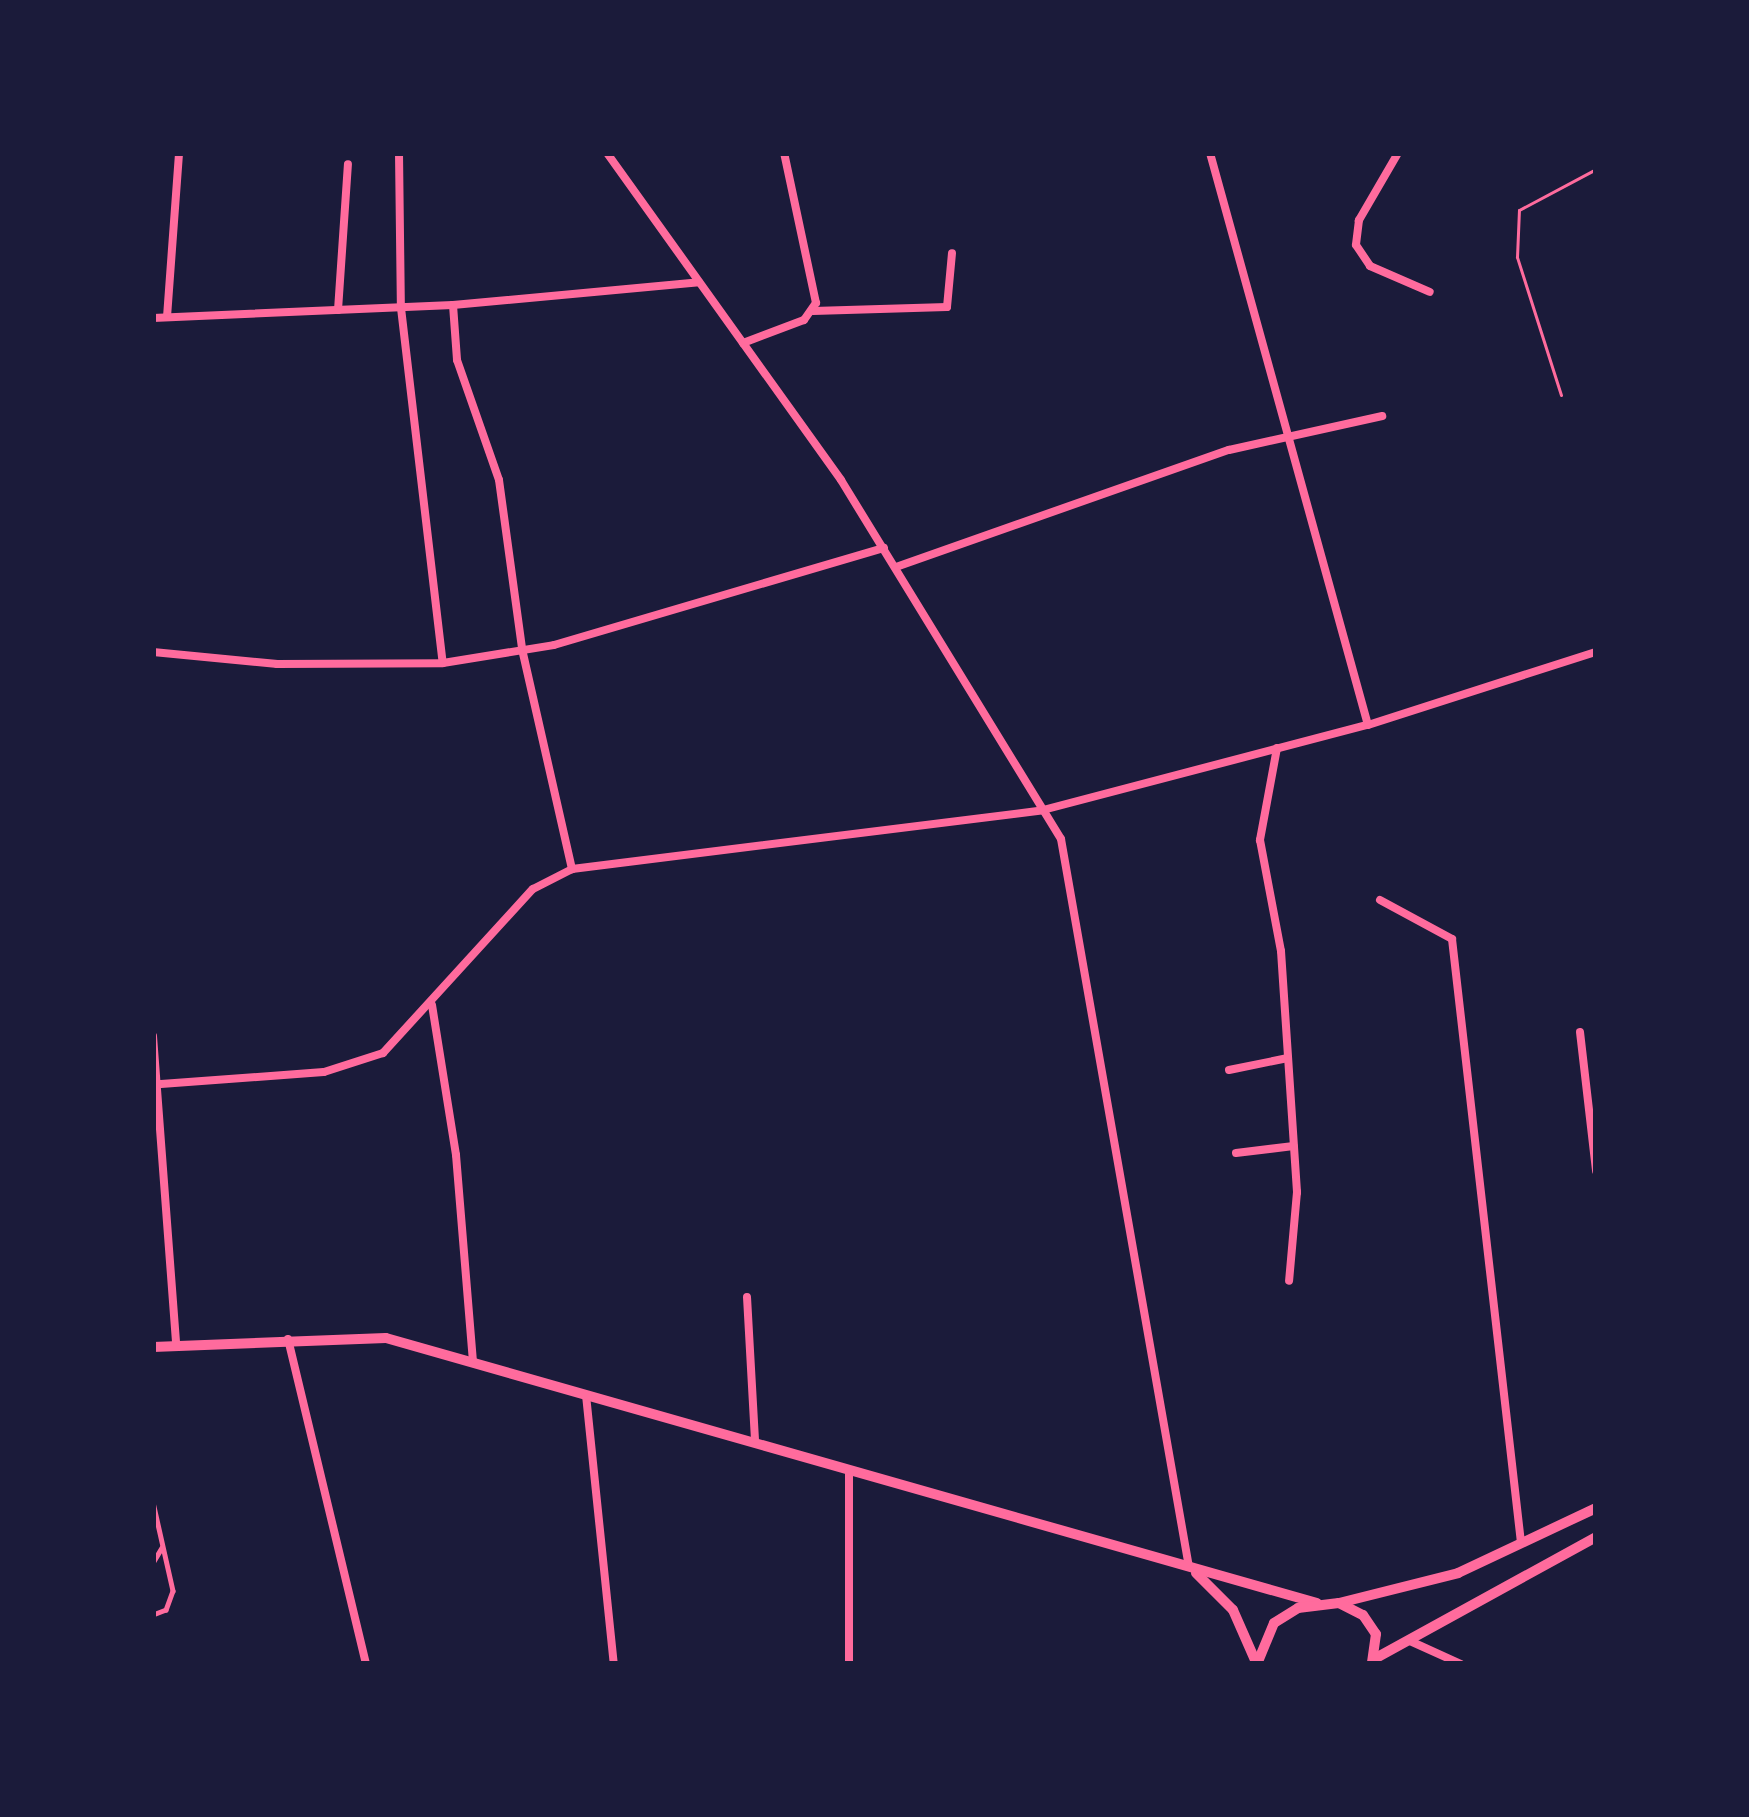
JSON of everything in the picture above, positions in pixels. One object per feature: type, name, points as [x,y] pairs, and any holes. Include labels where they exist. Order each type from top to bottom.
[{"type":"street","points":[[167,317],[179,153]]},
{"type":"street","points":[[398,153],[401,308],[442,663]]},
{"type":"street","points":[[607,153],[884,548],[1060,839],[1189,1567],[1233,1610],[1256,1664]]},
{"type":"street","points":[[784,153],[816,295],[813,311]]},
{"type":"street","points":[[1210,153],[1368,725]]},
{"type":"street","points":[[1398,153],[1359,220],[1356,245],[1370,266],[1430,292]]},
{"type":"street","points":[[338,310],[348,164]]},
{"type":"street","points":[[743,343],[813,311],[947,307],[952,253]]},
{"type":"street","points":[[153,318],[453,305],[699,282]]},
{"type":"street","points":[[453,305],[457,359],[502,492],[522,649],[572,869]]},
{"type":"street","points":[[896,567],[1229,450],[1287,442],[1382,416]]},
{"type":"street","points":[[153,652],[277,664],[442,663],[522,649],[884,548]]},
{"type":"street","points":[[161,1084],[323,1072],[383,1053],[432,1005],[533,889],[572,869],[1043,810],[1368,725],[1596,652]]},
{"type":"street","points":[[1277,748],[1260,840],[1281,951],[1294,1145],[1289,1281]]},
{"type":"street","points":[[1380,900],[1452,939],[1521,1545]]},
{"type":"street","points":[[432,1005],[455,1155],[473,1361]]},
{"type":"street","points":[[1580,1032],[1596,1171]]},
{"type":"street","points":[[153,1036],[161,1084],[176,1347]]},
{"type":"street","points":[[1229,1070],[1288,1058]]},
{"type":"street","points":[[1237,1153],[1294,1145]]},
{"type":"street","points":[[747,1297],[755,1442]]},
{"type":"street","points":[[153,1347],[288,1337],[386,1338],[1317,1603],[1339,1603],[1459,1574],[1596,1508]]},
{"type":"street","points":[[288,1337],[365,1664]]},
{"type":"street","points":[[586,1394],[614,1664]]},
{"type":"street","points":[[849,1469],[849,1664]]},
{"type":"street","points":[[1374,1661],[1596,1537]]},
{"type":"street","points":[[1256,1664],[1274,1623],[1317,1603]]},
{"type":"street","points":[[1339,1603],[1363,1615],[1376,1634],[1374,1661]]},
{"type":"street","points":[[1408,1641],[1461,1664]]},
{"type":"lane","points":[[153,1502],[173,1591],[166,1610],[153,1615]]},
{"type":"lane","points":[[153,1526],[157,1515]]},
{"type":"lane","points":[[153,1562],[163,1541]]},
{"type":"path","points":[[1561,395],[1517,257],[1519,210],[1596,169]]}]
